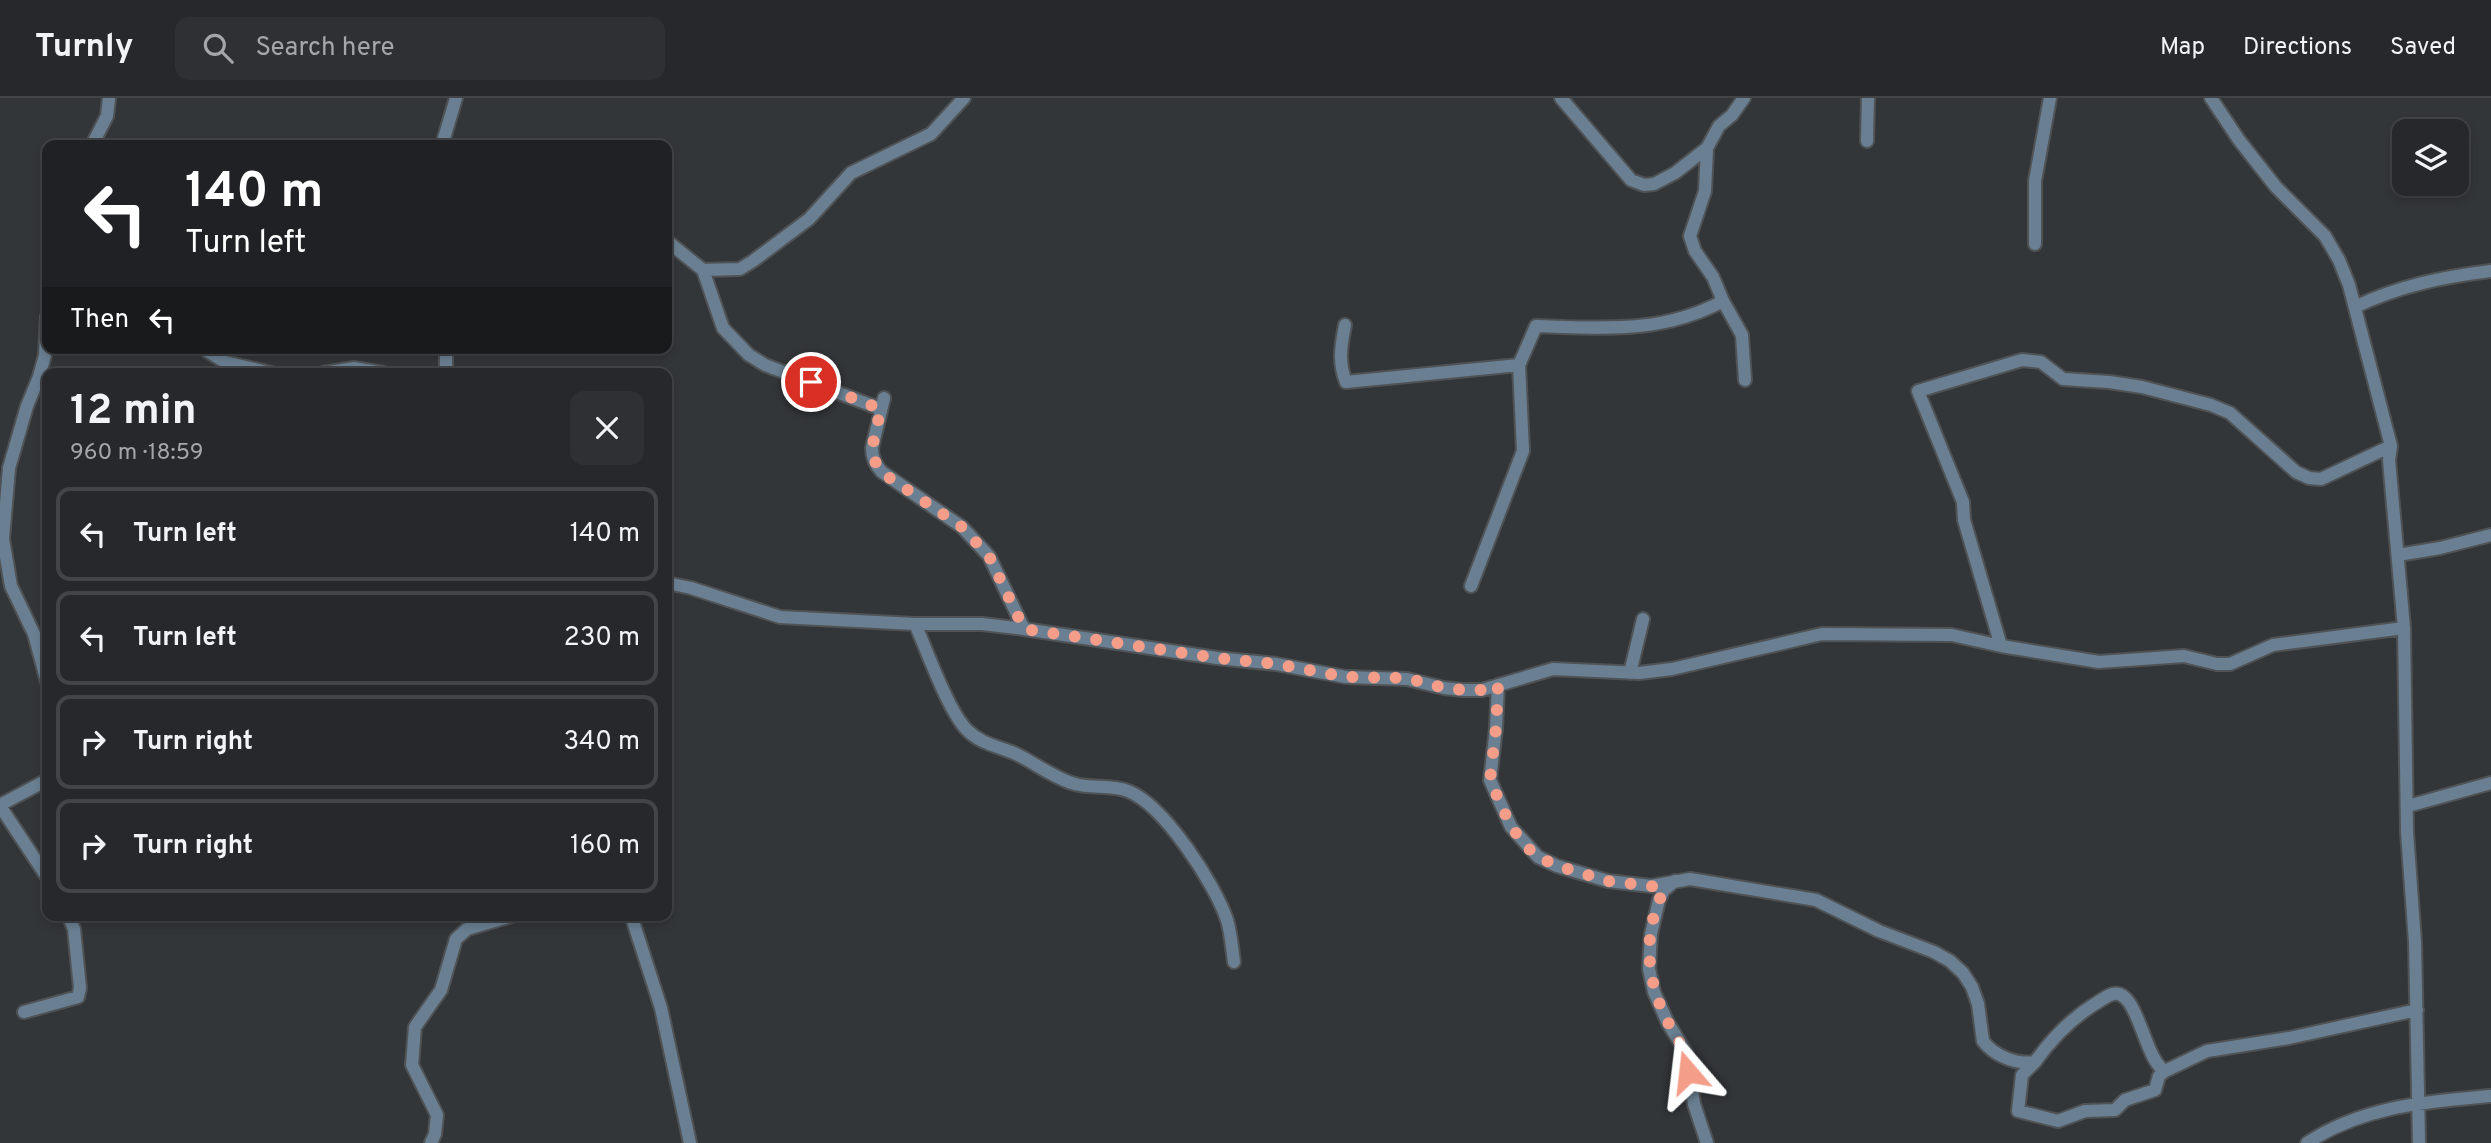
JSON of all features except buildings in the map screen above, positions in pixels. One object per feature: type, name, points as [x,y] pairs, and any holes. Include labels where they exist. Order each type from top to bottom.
[{"type":"street","points":[[95,140],[107,116],[109,98]]},
{"type":"street","points":[[443,140],[456,98]]},
{"type":"street","points":[[703,270],[740,269],[753,261],[809,219],[851,173],[931,134],[964,98]]},
{"type":"street","points":[[1561,98],[1631,180],[1644,185],[1654,184],[1675,173],[1707,148],[1719,126],[1732,115],[1744,98]]},
{"type":"street","points":[[1867,141],[1868,98]]},
{"type":"street","points":[[2035,244],[2035,181],[2050,98]]},
{"type":"street","points":[[2211,98],[2276,187],[2325,236],[2339,260],[2349,285],[2391,446],[2389,460],[2404,628],[2420,1143]]},
{"type":"street","points":[[1707,148],[1706,191],[1690,236],[1695,251],[1713,277],[1742,335],[1745,380]]},
{"type":"street","points":[[672,245],[703,270],[723,328],[749,355],[765,365],[883,403],[872,448],[876,465],[881,472],[962,527],[989,556],[1024,629]]},
{"type":"street","points":[[2355,307],[2416,283],[2491,271]]},
{"type":"street","points":[[1471,586],[1523,451],[1519,365],[1536,326],[1629,329],[1704,311],[1723,301]]},
{"type":"street","points":[[1345,324],[1340,368],[1346,383],[1519,365]]},
{"type":"street","points":[[42,664],[34,634],[11,586],[3,562],[2,539],[9,468],[45,354]]},
{"type":"street","points":[[212,354],[225,362],[250,368]]},
{"type":"street","points":[[2001,646],[1964,520],[1963,502],[1918,391],[2022,360],[2041,362],[2063,379],[2142,387],[2221,409],[2230,413],[2296,472],[2309,478],[2320,479],[2391,446]]},
{"type":"street","points":[[2398,555],[2491,535]]},
{"type":"street","points":[[672,584],[780,617],[915,624],[982,624],[1276,664],[1346,677],[1407,678],[1463,690],[1482,690],[1553,669],[1630,673],[1672,669],[1822,634],[1952,635],[2099,662],[2184,656],[2217,664],[2230,664],[2273,645],[2404,628]]},
{"type":"street","points":[[1630,673],[1643,619]]},
{"type":"street","points":[[915,624],[950,702],[964,727],[978,740],[1015,753],[1074,784],[1128,791],[1144,800],[1166,823],[1195,859],[1220,904],[1228,922],[1234,962]]},
{"type":"street","points":[[1498,685],[1490,780],[1511,827],[1538,857],[1558,866],[1608,881],[1664,890]]},
{"type":"street","points":[[42,783],[0,805],[42,869]]},
{"type":"street","points":[[2408,806],[2491,783]]},
{"type":"street","points":[[1651,886],[1689,879],[1816,900],[1879,931],[1934,953],[1957,967],[1972,987],[1978,1004],[1983,1041],[1988,1047],[2018,1062],[2035,1062]]},
{"type":"street","points":[[1676,881],[1664,890],[1659,900],[1651,934],[1649,969],[1659,1002],[1686,1054],[1694,1104],[1707,1143]]},
{"type":"street","points":[[24,1012],[78,997],[75,929],[71,921]]},
{"type":"street","points":[[431,1143],[437,1115],[412,1065],[415,1027],[441,990],[456,939],[467,929],[494,921]]},
{"type":"street","points":[[633,921],[661,1008],[690,1143]]},
{"type":"street","points":[[2113,993],[2127,999],[2160,1073],[2155,1090],[2125,1100],[2115,1110],[2085,1111],[2059,1121],[2018,1111],[2022,1075],[2055,1035],[2087,1008],[2113,993]]},
{"type":"street","points":[[2160,1073],[2207,1051],[2289,1038],[2417,1010]]},
{"type":"street","points":[[2307,1143],[2348,1120],[2420,1102],[2491,1096]]},
{"type":"route","points":[[811,382],[881,409],[872,448],[876,465],[881,472],[962,527],[989,556],[1024,629],[1217,658],[1276,664],[1346,677],[1407,678],[1463,690],[1482,690],[1498,685],[1490,780],[1511,827],[1538,857],[1558,866],[1608,881],[1664,890],[1651,934],[1649,969],[1654,992],[1686,1054],[1688,1072]]}]
